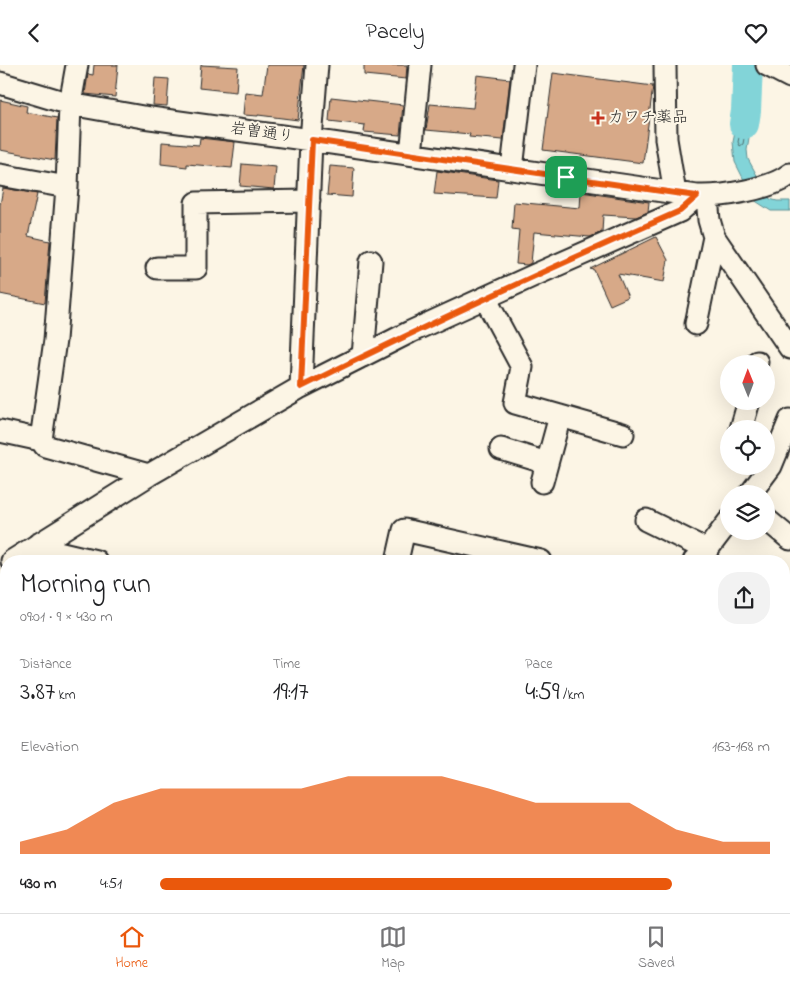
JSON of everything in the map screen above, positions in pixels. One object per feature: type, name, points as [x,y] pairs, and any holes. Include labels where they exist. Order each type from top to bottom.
[{"type":"street","points":[[77,65],[70,104],[67,187],[55,340],[41,440],[45,446],[149,475]]},
{"type":"street","points":[[301,387],[316,65]]},
{"type":"street","points":[[411,154],[420,65]]},
{"type":"street","points":[[512,169],[524,65]]},
{"type":"street","points":[[665,65],[666,139],[675,193]]},
{"type":"street","points":[[767,65],[790,77]]},
{"type":"street","name":"岩曽通り","points":[[0,83],[70,104],[143,117],[702,197],[755,189],[778,181],[790,174]]},
{"type":"street","points":[[0,175],[67,187]]},
{"type":"street","points":[[21,555],[149,475],[301,387],[485,298],[680,211],[702,197],[714,237],[790,348]]},
{"type":"street","points":[[157,267],[196,268],[196,203],[309,201]]},
{"type":"street","points":[[696,324],[714,237]]},
{"type":"street","points":[[363,356],[371,261]]},
{"type":"street","points":[[485,298],[522,367],[515,403],[623,434]]},
{"type":"street","points":[[501,449],[544,472],[560,416]]},
{"type":"street","points":[[775,442],[789,424]]},
{"type":"street","points":[[0,431],[41,440]]},
{"type":"street","points":[[646,520],[701,555],[720,532]]},
{"type":"street","points":[[775,526],[790,539]]},
{"type":"street","points":[[398,555],[404,530],[514,555]]},
{"type":"street","points":[[38,544],[45,549],[70,555]]},
{"type":"water","points":[[742,81],[757,89],[747,150],[748,159],[770,199],[790,201],[790,211],[771,211],[754,200],[735,162],[733,142],[739,113]]},
{"type":"building","points":[[94,65],[118,65],[115,97],[85,94],[88,74],[93,75]]},
{"type":"building","points":[[201,65],[238,67],[236,92],[199,88]]},
{"type":"building","points":[[267,65],[304,65],[298,120],[243,115],[245,92],[263,94]]},
{"type":"building","points":[[364,65],[407,65],[406,79],[364,75]]},
{"type":"building","name":"カワチ薬品","points":[[553,73],[653,86],[643,163],[543,150]]},
{"type":"building","points":[[477,75],[510,79],[503,140],[469,137],[470,134],[426,130],[430,104],[473,108]]},
{"type":"building","points":[[155,78],[169,79],[167,106],[153,105]]},
{"type":"building","points":[[331,97],[403,105],[400,135],[364,132],[365,125],[329,121]]},
{"type":"building","points":[[0,100],[27,106],[26,112],[57,118],[55,160],[0,150]]},
{"type":"building","points":[[200,138],[235,142],[232,168],[187,164],[187,167],[161,164],[162,142],[199,145]]},
{"type":"building","points":[[242,164],[276,167],[274,189],[240,186]]},
{"type":"building","points":[[330,166],[354,168],[352,197],[327,195]]},
{"type":"building","points":[[437,171],[498,180],[496,198],[434,194]]},
{"type":"building","points":[[3,188],[37,194],[28,236],[50,241],[45,303],[0,294],[0,205]]},
{"type":"building","points":[[581,192],[649,202],[648,212],[636,217],[603,215],[602,232],[590,237],[534,232],[531,263],[527,265],[516,264],[519,230],[512,229],[514,202],[580,208]]},
{"type":"building","points":[[656,237],[668,260],[664,282],[618,274],[628,297],[610,305],[594,270],[590,269]]},
{"type":"waterway","points":[[744,124],[748,65]]},
{"type":"place","name":"カワチ薬品","points":[[598,118]]},
{"type":"route","points":[[312,140],[566,177],[697,196],[680,211],[537,273],[301,387],[312,140]]}]
